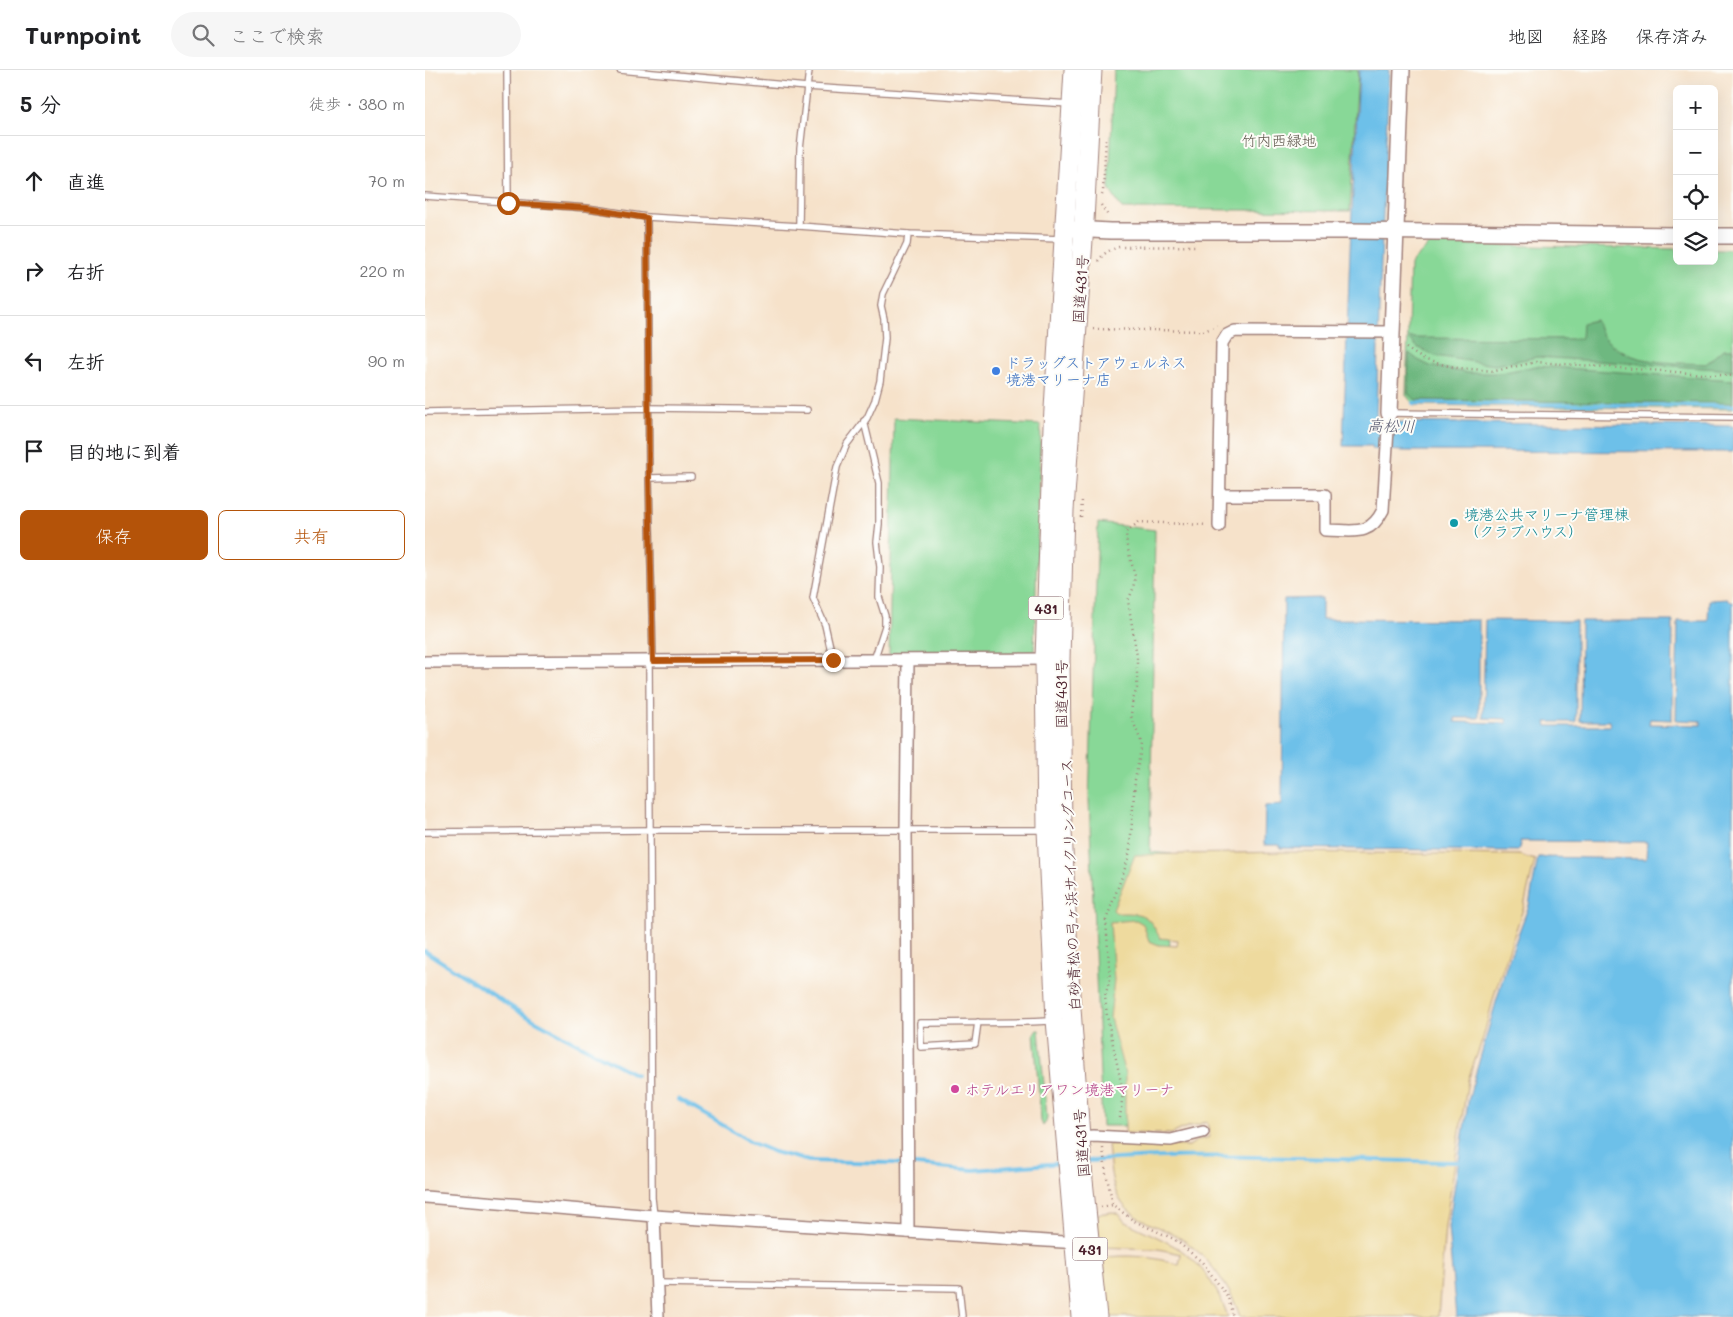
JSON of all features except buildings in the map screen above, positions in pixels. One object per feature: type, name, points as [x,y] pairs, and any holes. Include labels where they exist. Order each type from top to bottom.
[{"type":"highway","name":"国道431号","points":[[1074,70],[1072,104],[1074,234],[1064,510],[1052,659],[1047,830],[1056,1020],[1080,1141]]},
{"type":"highway","name":"国道431号","points":[[1074,234],[1092,70]]},
{"type":"highway","name":"国道431号","points":[[1052,659],[1080,1141],[1076,1181],[1082,1243],[1097,1317]]},
{"type":"highway","name":"国道431号","points":[[1081,1317],[1082,1243]]},
{"type":"street","points":[[1220,495],[1325,495],[1325,530],[1366,530],[1377,522],[1383,510],[1389,416],[1385,332],[1389,232],[1402,70]]},
{"type":"street","points":[[1074,234],[1110,232],[1389,232],[1673,235]]},
{"type":"street","points":[[1718,236],[1733,236]]},
{"type":"street","points":[[1219,526],[1222,343],[1227,335],[1235,331],[1385,332]]},
{"type":"street","points":[[425,662],[1052,659]]},
{"type":"street","points":[[908,661],[909,1232]]},
{"type":"street","points":[[1080,1141],[1171,1140],[1203,1132]]},
{"type":"street","points":[[425,1196],[654,1216],[1082,1243]]},
{"type":"street","points":[[654,1216],[657,1317]]},
{"type":"lane","points":[[507,70],[508,203]]},
{"type":"lane","points":[[620,70],[807,87],[1072,104]]},
{"type":"lane","points":[[799,226],[800,149],[809,70]]},
{"type":"lane","points":[[425,196],[587,208],[647,218],[908,234],[1074,234]]},
{"type":"lane","points":[[647,218],[651,661],[652,1198],[654,1216]]},
{"type":"lane","points":[[833,660],[825,625],[813,598],[837,467],[847,444],[864,421],[875,400],[880,381],[885,338],[881,306],[883,294],[907,244],[908,234]]},
{"type":"lane","points":[[425,412],[649,408],[807,410]]},
{"type":"lane","points":[[1389,416],[1733,417]]},
{"type":"lane","points":[[864,421],[879,483],[877,542],[879,596],[885,616],[885,626],[874,660]]},
{"type":"lane","points":[[649,478],[691,477]]},
{"type":"lane","points":[[425,832],[1047,830]]},
{"type":"lane","points":[[978,1022],[975,1044],[921,1047],[920,1023],[1056,1020]]},
{"type":"lane","points":[[657,1283],[959,1288],[962,1317]]},
{"type":"path","points":[[1106,136],[1103,192],[1100,198],[1101,207],[1111,219]]},
{"type":"path","points":[[1401,346],[1412,350],[1423,359],[1457,368],[1495,371],[1536,362],[1733,376]]},
{"type":"path","points":[[1080,522],[1082,495]]},
{"type":"path","points":[[1120,1118],[1123,1092],[1107,1016],[1105,996],[1110,978],[1106,920],[1129,855],[1135,780],[1142,744],[1131,716],[1132,703],[1137,688],[1137,656],[1128,602],[1135,576],[1127,546],[1126,532],[1139,522],[1219,526]]},
{"type":"path","points":[[1080,1141],[1103,1146],[1106,1173],[1113,1205],[1134,1221],[1174,1239],[1203,1262],[1228,1298],[1233,1317]]},
{"type":"path","points":[[1097,1208],[1113,1205]]},
{"type":"green space","name":"竹内西緑地","points":[[1114,70],[1358,70],[1350,211],[1122,209],[1109,189]]},
{"type":"green space","points":[[1430,244],[1673,249],[1673,265],[1718,265],[1718,250],[1733,250],[1733,409],[1414,405],[1406,395],[1410,264]]},
{"type":"green space","points":[[1595,320],[1604,337],[1614,346],[1638,358],[1652,361],[1706,364],[1723,349],[1733,349],[1733,370],[1537,357],[1495,365],[1435,356],[1417,347],[1409,338],[1581,339],[1582,323]]},
{"type":"green space","points":[[1409,353],[1430,366],[1468,373],[1500,373],[1536,366],[1733,380],[1733,403],[1416,400],[1408,394]]},
{"type":"green space","points":[[894,418],[1041,425],[1034,654],[889,655]]},
{"type":"green space","points":[[1098,523],[1155,530],[1150,852],[1172,854],[1165,1126],[1102,1126],[1089,800]]},
{"type":"green space","points":[[1039,1030],[1047,1117],[1043,1126],[1041,1121],[1034,1033]]},
{"type":"sand","points":[[1282,852],[1519,855],[1535,860],[1524,906],[1468,1080],[1445,1226],[1438,1317],[1240,1317],[1230,1292],[1204,1257],[1182,1239],[1144,1221],[1132,1213],[1122,1203],[1115,1190],[1111,1175],[1108,1144],[1189,1146],[1198,1140],[1210,1137],[1207,1122],[1184,1128],[1172,1134],[1125,1133],[1125,1074],[1110,1018],[1114,980],[1110,922],[1136,920],[1143,924],[1149,941],[1159,945],[1177,946],[1178,940],[1160,938],[1150,921],[1143,916],[1132,913],[1118,913],[1113,910],[1135,855]]},
{"type":"sand","points":[[1113,1212],[1119,1214],[1124,1221],[1176,1247],[1193,1260],[1214,1287],[1228,1317],[1106,1317],[1100,1258],[1140,1257],[1179,1265],[1181,1254],[1158,1249],[1099,1247],[1097,1214]]},
{"type":"water","name":"高松川","points":[[1359,70],[1389,70],[1376,422],[1733,426],[1733,452],[1402,451],[1373,449],[1372,446],[1343,446]]},
{"type":"water","points":[[1322,598],[1322,619],[1479,620],[1479,718],[1455,718],[1455,722],[1507,723],[1506,719],[1483,718],[1485,620],[1576,621],[1576,722],[1546,722],[1547,726],[1610,726],[1609,721],[1580,721],[1581,621],[1673,621],[1672,720],[1650,719],[1649,724],[1701,725],[1701,721],[1676,720],[1678,621],[1708,621],[1709,600],[1728,599],[1728,601],[1733,601],[1733,1317],[1456,1317],[1448,1227],[1469,1097],[1506,967],[1529,905],[1538,857],[1646,859],[1647,842],[1521,841],[1518,851],[1280,848],[1280,845],[1264,845],[1265,806],[1282,805],[1284,599]]},
{"type":"waterway","points":[[1413,403],[1733,406]]},
{"type":"waterway","points":[[425,951],[521,1013],[636,1075]]},
{"type":"waterway","points":[[678,1099],[755,1144],[774,1152],[809,1161],[893,1163],[973,1170],[1063,1163]]},
{"type":"waterway","points":[[1088,1161],[1135,1158],[1229,1157],[1463,1162]]},
{"type":"place","name":"ドラッグストアウェルネス 境港マリーナ店","points":[[996,371]]},
{"type":"place","name":"境港公共マリーナ管理棟 （クラブハウス）","points":[[1454,523]]},
{"type":"place","name":"ホテルエリアワン境港マリーナ","points":[[955,1089]]},
{"type":"route","points":[[508,203],[587,208],[647,218],[649,478],[653,661],[833,660]]}]
